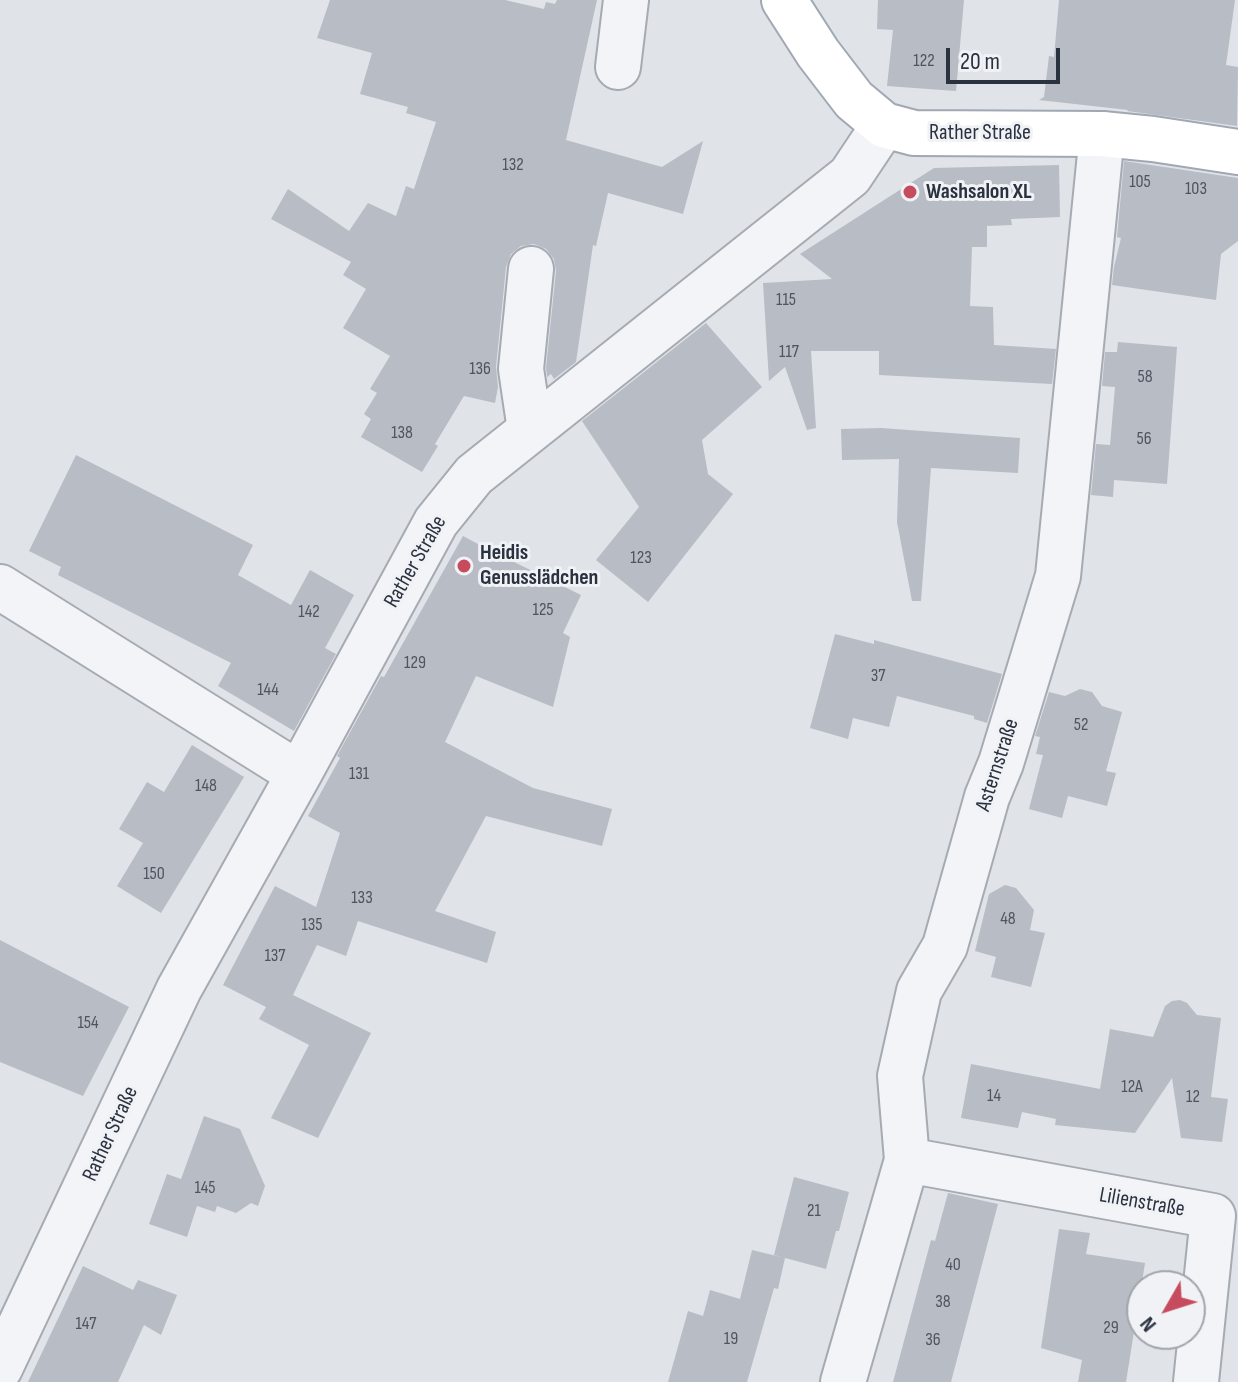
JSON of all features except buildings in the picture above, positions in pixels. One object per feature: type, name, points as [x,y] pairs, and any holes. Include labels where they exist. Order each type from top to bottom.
[{"type":"main road","points":[[784,0],[818,53],[854,100],[884,125]]},
{"type":"main road","name":"Rather Straße","points":[[884,125],[914,133],[1102,134],[1238,152]]},
{"type":"street","points":[[618,67],[626,0]]},
{"type":"street","name":"Rather Straße","points":[[0,1368],[179,989],[436,522],[474,475],[850,176],[884,125]]},
{"type":"street","name":"Asternstraße","points":[[843,1382],[907,1160],[900,1076],[919,991],[945,946],[987,797],[1001,763],[1058,576],[1102,134]]},
{"type":"street","points":[[530,430],[521,369],[531,269]]},
{"type":"street","points":[[0,587],[299,774]]},
{"type":"street","name":"Lilienstraße","points":[[907,1160],[1213,1216],[1196,1382]]},
{"type":"place","name":"Washsalon XL","points":[[910,192]]},
{"type":"place","name":"Heidis Genusslädchen","points":[[464,566]]}]
